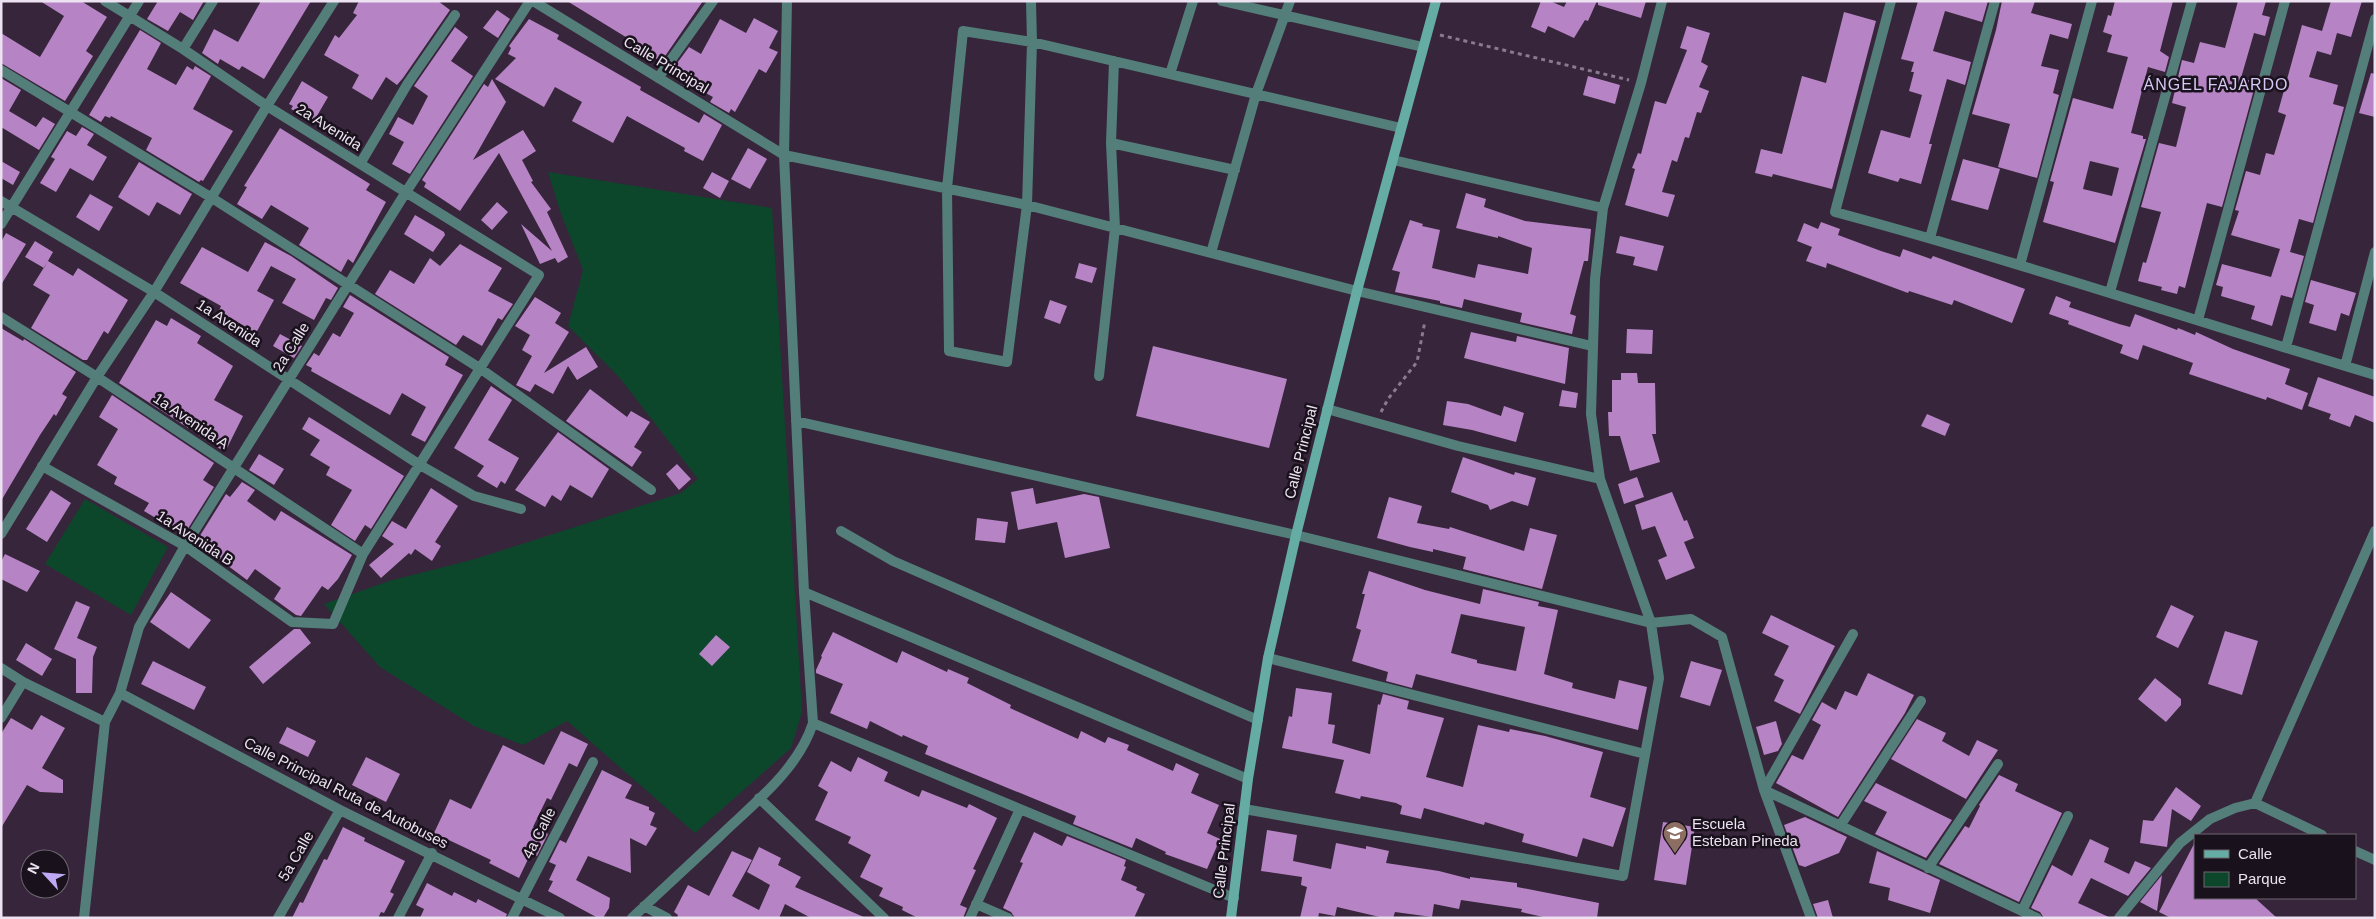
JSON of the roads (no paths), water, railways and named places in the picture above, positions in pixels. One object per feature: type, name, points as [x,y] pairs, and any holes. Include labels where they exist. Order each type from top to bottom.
[{"type":"street","name":"2a Avenida","points":[[105,1],[183,49],[266,106],[539,276],[482,369]]},
{"type":"street","points":[[1,224],[139,1]]},
{"type":"street","points":[[183,49],[213,1]]},
{"type":"street","points":[[1,534],[97,377],[154,292],[266,106],[334,1]]},
{"type":"street","name":"Calle Principal","points":[[531,1],[784,154],[1027,205],[1357,291],[1592,346]]},
{"type":"street","name":"2a Calle","points":[[105,722],[120,693],[140,627],[185,546],[406,192],[531,1]]},
{"type":"street","points":[[658,78],[713,1]]},
{"type":"street","points":[[632,918],[759,798],[798,756],[808,740],[813,723],[804,592],[784,154],[787,1]]},
{"type":"street","points":[[1030,1],[1032,42],[1027,205],[1007,362],[949,351],[947,188],[963,31],[1032,42],[1401,128]]},
{"type":"street","points":[[1170,74],[1193,1]]},
{"type":"street","points":[[1222,1],[1423,47]]},
{"type":"street","points":[[1211,253],[1256,94],[1290,1]]},
{"type":"street","name":"Calle Principal","points":[[1231,918],[1248,779],[1268,658],[1296,535],[1357,291],[1436,1]]},
{"type":"street","points":[[1244,809],[1624,876],[1659,678],[1651,622],[1600,480],[1591,414],[1592,346],[1595,279],[1603,208],[1641,83],[1662,1]]},
{"type":"street","points":[[1890,1],[1835,212],[1930,238],[2110,292],[2375,375]]},
{"type":"street","points":[[1930,238],[1995,1]]},
{"type":"street","points":[[2020,265],[2092,1]]},
{"type":"street","points":[[2110,292],[2192,1]]},
{"type":"street","points":[[2198,320],[2284,1]]},
{"type":"street","points":[[360,164],[408,84],[455,15]]},
{"type":"street","points":[[2286,347],[2375,19]]},
{"type":"street","points":[[1099,376],[1115,228],[1111,143],[1114,61]]},
{"type":"street","points":[[1,70],[212,198],[482,369],[651,490]]},
{"type":"street","points":[[1111,143],[1234,170]]},
{"type":"street","points":[[1393,160],[1603,208]]},
{"type":"street","name":"1a Avenida","points":[[1,201],[154,292],[420,465],[474,496],[521,509]]},
{"type":"street","points":[[2345,366],[2375,252]]},
{"type":"street","name":"1a Avenida A","points":[[2,318],[97,377],[363,554]]},
{"type":"street","points":[[363,554],[482,369]]},
{"type":"street","points":[[1327,409],[1376,421],[1458,446],[1600,480]]},
{"type":"street","points":[[796,421],[1296,535],[1651,622],[1691,619],[1722,637],[1764,790],[1811,918]]},
{"type":"street","name":"1a Avenida B","points":[[42,466],[185,546],[292,622],[333,624],[363,554]]},
{"type":"street","points":[[840,531],[892,560],[1258,720]]},
{"type":"street","points":[[2255,803],[2375,531]]},
{"type":"street","points":[[804,592],[1248,779]]},
{"type":"street","points":[[1764,790],[1853,634]]},
{"type":"street","points":[[1268,658],[1646,754]]},
{"type":"street","points":[[1,668],[23,682],[105,722],[84,918]]},
{"type":"street","points":[[1,718],[23,682]]},
{"type":"street","name":"Calle Principal Ruta de Autobuses","points":[[120,693],[340,810],[560,918]]},
{"type":"street","points":[[1840,826],[1922,701]]},
{"type":"street","points":[[813,723],[1234,898]]},
{"type":"street","name":"4a Calle","points":[[512,918],[593,762]]},
{"type":"street","points":[[1928,868],[1998,764]]},
{"type":"street","points":[[1764,790],[2037,918]]},
{"type":"street","points":[[759,798],[884,918]]},
{"type":"street","points":[[2119,918],[2180,843],[2210,819],[2235,808],[2255,803],[2320,834]]},
{"type":"street","points":[[970,918],[1020,809]]},
{"type":"street","name":"5a Calle","points":[[278,918],[340,810]]},
{"type":"street","points":[[2022,911],[2068,816]]},
{"type":"street","points":[[2356,851],[2375,860]]},
{"type":"street","points":[[398,918],[432,854]]},
{"type":"street","points":[[976,904],[1008,918]]},
{"type":"street","points":[[644,906],[667,918]]},
{"type":"place","name":"Escuela Esteban Pineda","points":[[1675,854]]},
{"type":"district","name":"ÁNGEL FAJARDO","points":[[2216,84]]}]
